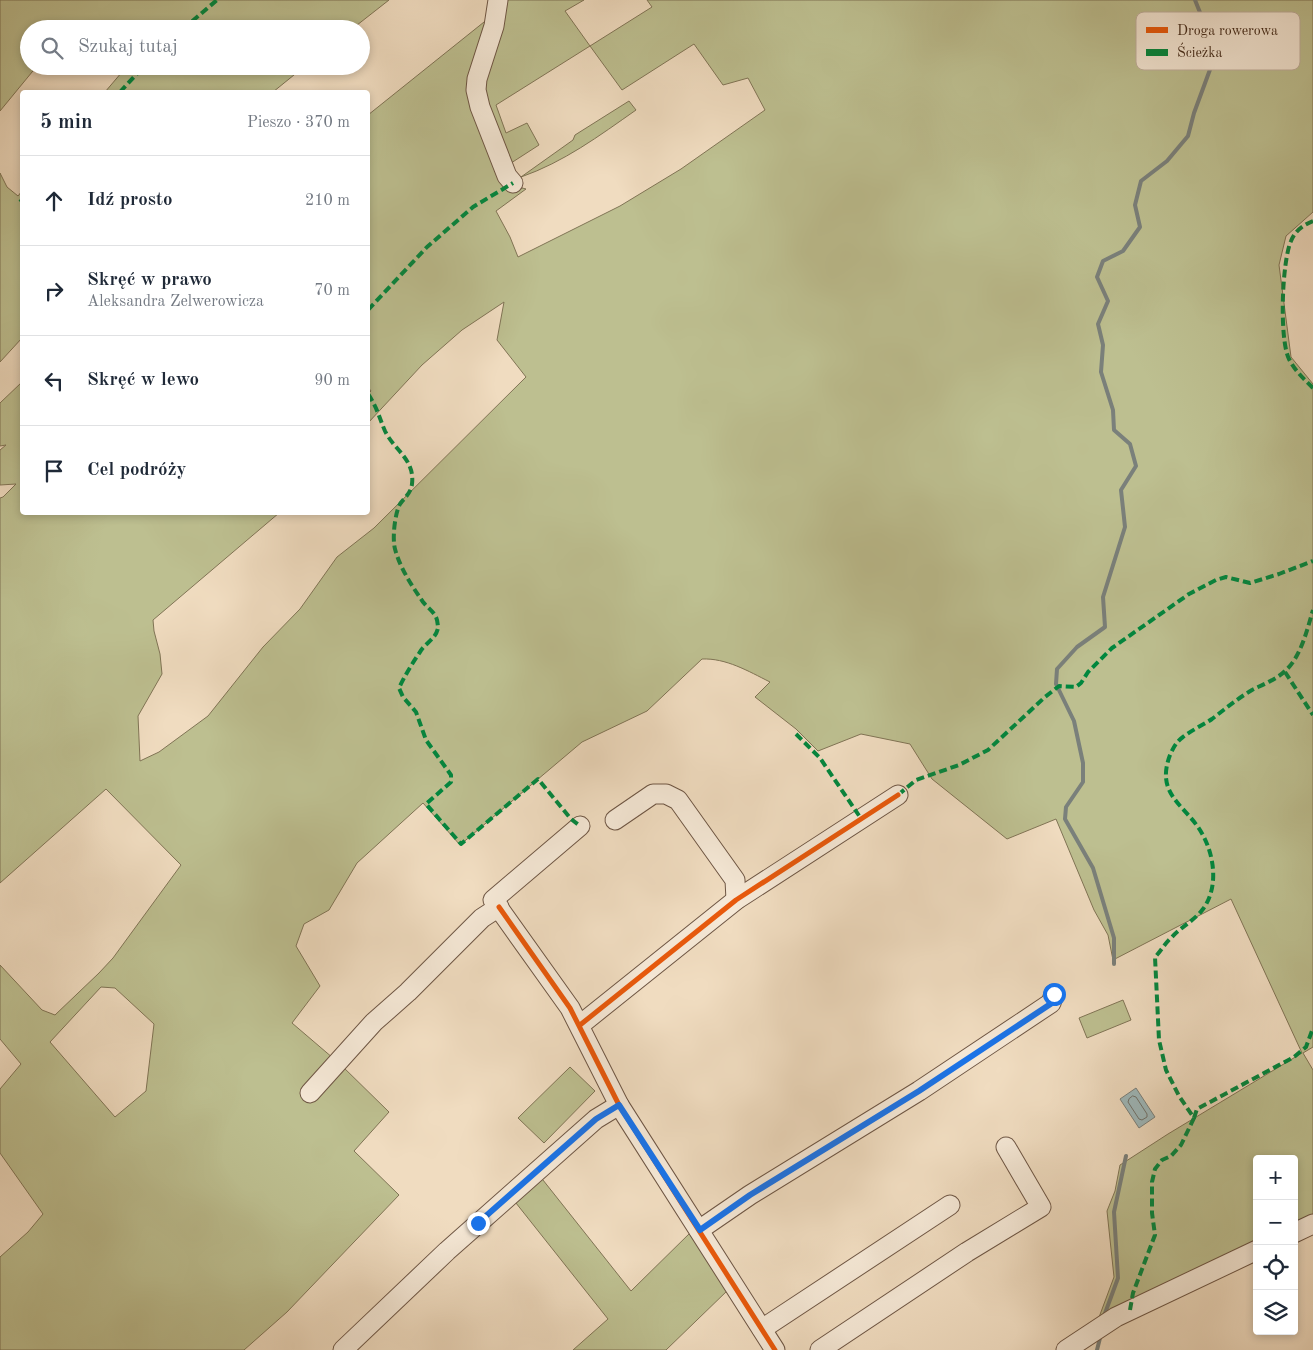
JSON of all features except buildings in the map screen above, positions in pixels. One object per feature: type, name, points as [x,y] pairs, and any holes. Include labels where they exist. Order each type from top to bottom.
[{"type":"street","points":[[498,0],[494,26],[477,79],[476,90],[483,116],[507,176],[513,182]]},
{"type":"street","points":[[615,820],[653,794],[666,794],[678,800],[735,880],[736,900]]},
{"type":"street","points":[[580,1025],[736,900],[898,795]]},
{"type":"street","points":[[580,826],[493,900],[565,1000],[580,1025],[619,1105],[775,1350]]},
{"type":"street","points":[[310,1093],[374,1022],[408,992],[482,918],[499,907]]},
{"type":"street","points":[[700,1230],[750,1195],[919,1091],[1052,1003],[1054,994]]},
{"type":"street","points":[[343,1350],[447,1251],[596,1119],[619,1105]]},
{"type":"street","points":[[820,1350],[967,1252],[1041,1207],[1006,1147]]},
{"type":"street","points":[[762,1329],[950,1205]]},
{"type":"street","points":[[1298,1230],[1313,1224]]},
{"type":"street","points":[[1066,1350],[1116,1317],[1253,1252]]},
{"type":"green space","points":[[0,0],[389,0],[363,20],[20,20],[20,75],[30,75],[0,111]]},
{"type":"green space","points":[[503,0],[584,0],[565,11],[590,46],[496,105],[506,133],[527,123],[539,145],[508,165],[481,88]]},
{"type":"green space","points":[[647,0],[1313,0],[1313,212],[1286,236],[1279,265],[1291,357],[1313,384],[1313,1047],[1303,1053],[1313,1070],[1313,1219],[1298,1226],[1298,1155],[1253,1155],[1253,1248],[1098,1320],[1114,1277],[1107,1211],[1115,1191],[1120,1165],[1302,1053],[1231,899],[1113,960],[1108,935],[1094,910],[1056,819],[1007,839],[932,779],[910,744],[861,734],[818,751],[796,729],[755,697],[770,682],[728,663],[702,659],[647,711],[582,742],[460,845],[423,803],[357,863],[329,910],[304,924],[296,946],[320,986],[292,1023],[340,1064],[389,1112],[354,1151],[399,1195],[287,1312],[244,1350],[0,1350],[0,1257],[28,1232],[43,1214],[0,1153],[0,1089],[21,1064],[0,1039],[0,965],[42,1010],[55,1015],[113,958],[181,865],[106,789],[0,883],[0,498],[16,484],[0,485],[0,450],[6,445],[0,446],[0,403],[20,384],[20,515],[277,515],[153,620],[162,674],[138,716],[140,761],[159,752],[208,716],[263,647],[300,609],[337,557],[374,528],[526,377],[497,340],[504,302],[462,330],[422,365],[370,421],[370,113],[494,14],[476,68],[503,183],[526,189],[496,211],[518,257],[620,206],[681,169],[765,110],[748,78],[723,85],[694,44],[622,90],[590,46],[652,7]],"holes":[[[101,987],[115,988],[154,1024],[146,1091],[115,1117],[50,1042]]]},
{"type":"green space","points":[[119,75],[294,75],[275,90],[107,90]]},
{"type":"green space","points":[[629,101],[636,110],[595,139],[552,164],[521,177],[573,140],[575,135]]},
{"type":"green space","points":[[0,173],[7,187],[18,196],[20,194],[20,340],[0,362]]},
{"type":"green space","points":[[1123,1000],[1131,1020],[1087,1038],[1079,1018]]},
{"type":"green space","points":[[570,1067],[595,1091],[544,1143],[518,1118]]},
{"type":"green space","points":[[539,1175],[631,1291],[692,1231],[728,1290],[666,1350],[573,1350],[608,1319],[512,1198]]},
{"type":"water","points":[[1136,1088],[1155,1117],[1139,1128],[1120,1099]]},
{"type":"waterway","points":[[1195,0],[1200,12]]},
{"type":"waterway","points":[[1114,964],[1114,938],[1093,868],[1065,819],[1066,807],[1083,782],[1083,763],[1074,721],[1056,684],[1057,669],[1077,647],[1105,627],[1103,597],[1125,527],[1121,490],[1136,466],[1130,444],[1114,430],[1113,410],[1101,372],[1103,345],[1098,324],[1108,301],[1097,277],[1103,261],[1123,251],[1140,227],[1135,205],[1141,181],[1167,161],[1188,136],[1194,113],[1210,70]]},
{"type":"waterway","points":[[1104,1316],[1118,1278],[1114,1212],[1126,1156]]},
{"type":"waterway","points":[[1097,1350],[1101,1334]]},
{"type":"marked path","points":[[194,20],[217,0]]},
{"type":"marked path","points":[[122,90],[136,75]]},
{"type":"marked path","points":[[370,308],[427,247],[473,207],[513,183]]},
{"type":"marked path","points":[[1313,221],[1300,229],[1291,241],[1285,265],[1283,300],[1284,335],[1289,359],[1313,388]]},
{"type":"marked path","points":[[370,398],[385,431],[407,461],[412,475],[410,490],[400,504],[395,519],[395,549],[407,577],[423,602],[435,615],[438,624],[437,632],[422,649],[399,688],[403,697],[416,712],[426,740],[451,775],[451,782],[426,804],[461,844],[538,779],[571,819],[580,826]]},
{"type":"marked path","points":[[898,795],[916,780],[959,765],[988,750],[1059,686],[1076,687],[1112,648],[1189,594],[1226,577],[1250,583],[1313,561]]},
{"type":"marked path","points":[[1130,1310],[1133,1293],[1155,1235],[1152,1213],[1152,1182],[1155,1169],[1162,1160],[1171,1156],[1181,1145],[1194,1118],[1179,1096],[1166,1070],[1159,1040],[1155,957],[1170,939],[1203,909],[1212,890],[1213,879],[1211,857],[1204,836],[1172,796],[1168,788],[1166,768],[1171,752],[1181,739],[1247,693],[1278,677],[1291,665],[1303,643],[1313,610]]},
{"type":"marked path","points":[[1285,672],[1313,715]]},
{"type":"marked path","points":[[796,734],[820,758],[862,820]]},
{"type":"marked path","points":[[1194,1118],[1197,1109],[1294,1057],[1306,1047],[1313,1028]]},
{"type":"cycle path","points":[[580,1025],[736,900],[898,795]]},
{"type":"cycle path","points":[[499,907],[570,1008],[619,1105],[775,1350]]},
{"type":"route","points":[[478,1223],[596,1119],[619,1105],[700,1230],[750,1195],[919,1091],[1052,1003],[1054,994]]}]
